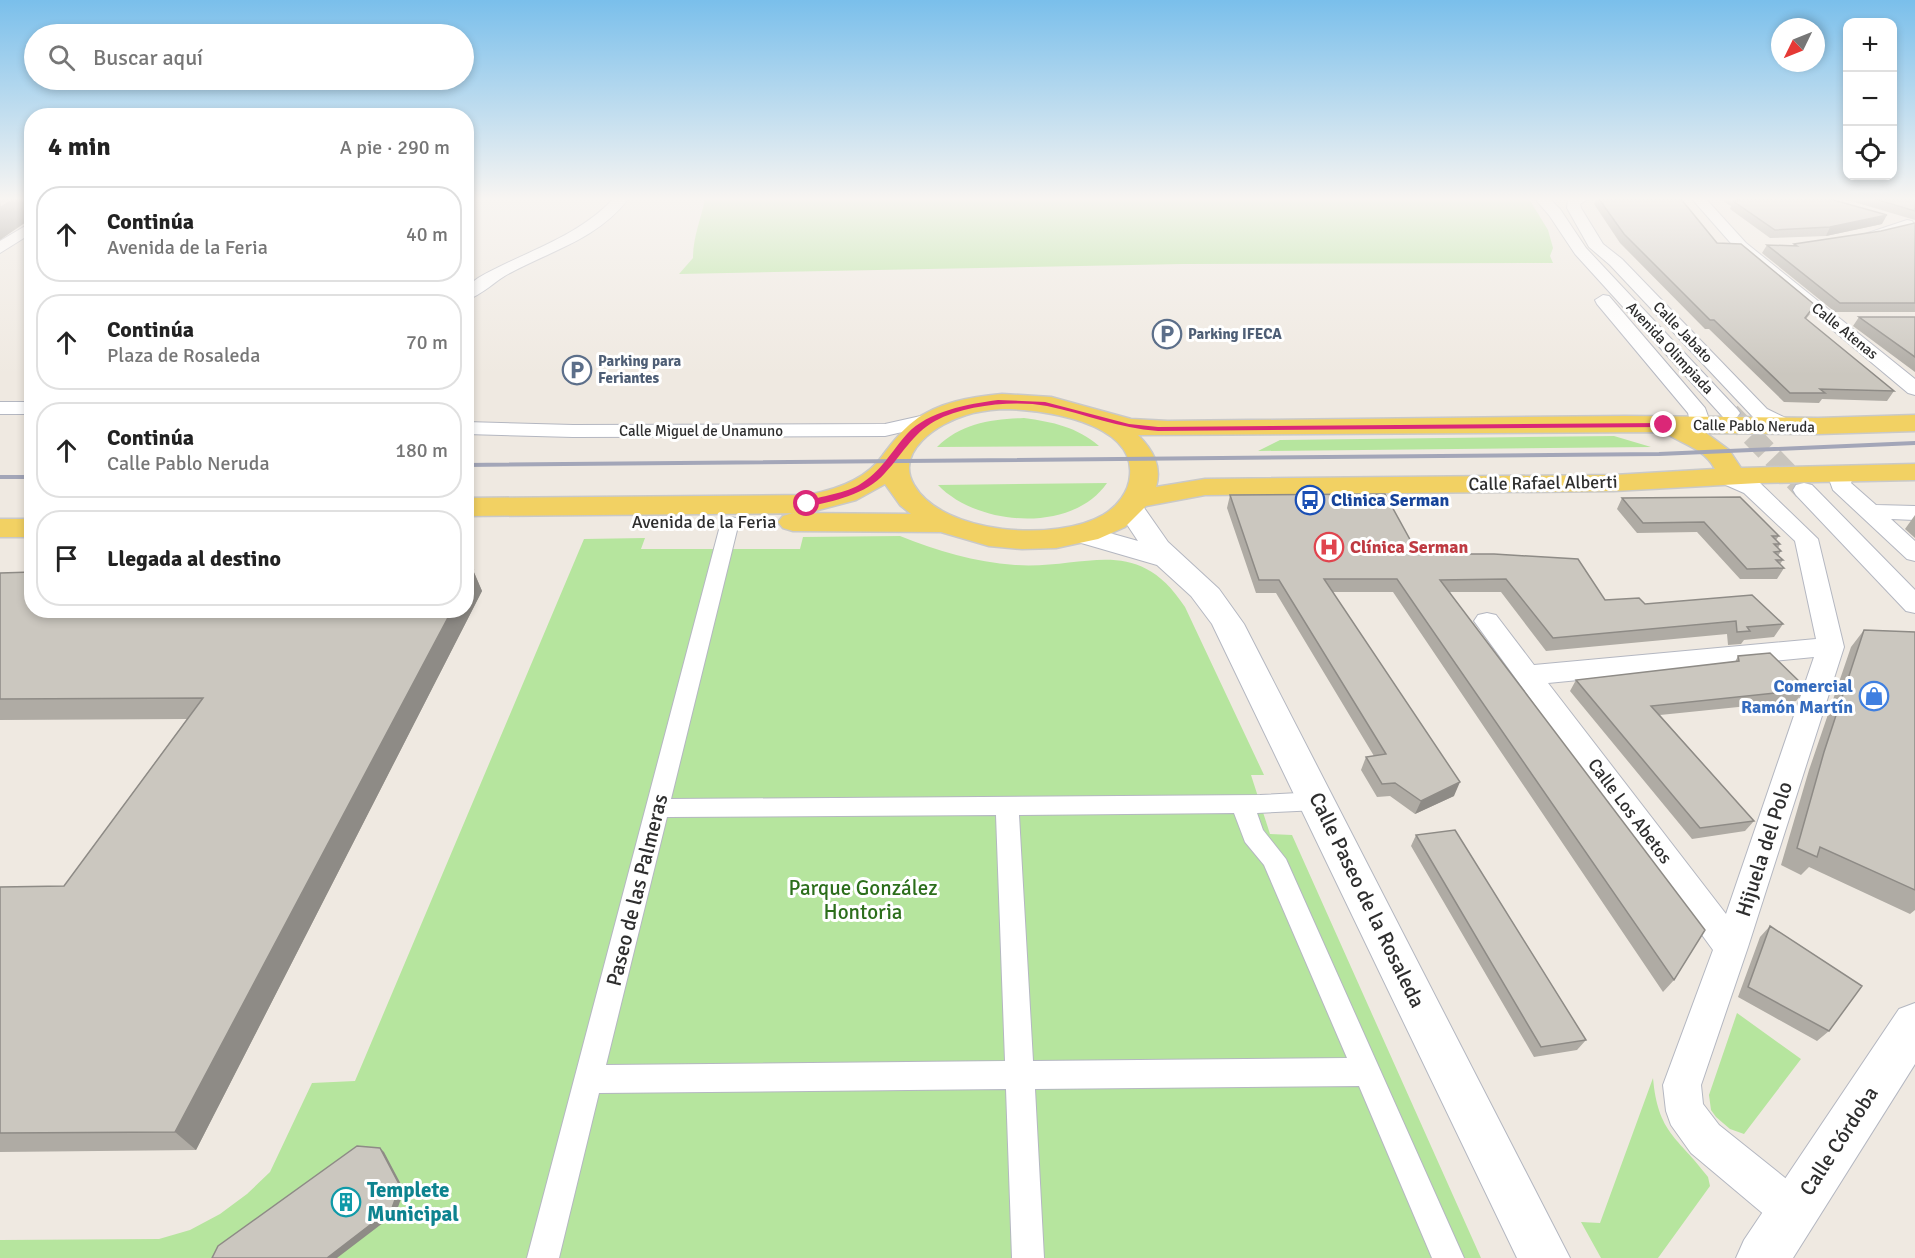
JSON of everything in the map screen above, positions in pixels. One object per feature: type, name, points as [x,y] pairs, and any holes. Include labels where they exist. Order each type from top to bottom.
[{"type":"main road","points":[[1012,402],[1045,404],[1090,415],[1117,430],[1137,448],[1145,470],[1142,492],[1133,504],[1110,522],[1081,534],[1046,540],[1009,540],[973,534],[942,523],[917,508],[902,490],[896,472],[898,453],[911,434],[934,419],[974,405],[1012,402]]},
{"type":"main road","name":"Calle Pablo Neruda","points":[[1090,415],[1129,427],[1158,429],[1818,426],[1915,423]]},
{"type":"main road","points":[[1664,425],[1687,433],[1716,451],[1726,461],[1729,470],[1727,477]]},
{"type":"main road","points":[[1818,426],[1809,433],[1810,442],[1820,452],[1835,461],[1881,474]]},
{"type":"main road","name":"Avenida de la Feria","points":[[474,507],[807,504],[835,498],[860,488],[881,473],[898,453]]},
{"type":"main road","name":"Calle Rafael Alberti","points":[[1133,504],[1205,487],[1614,483],[1727,477],[1915,472]]},
{"type":"main road","points":[[0,511],[24,510]]},
{"type":"main road","name":"Avenida de la Feria","points":[[474,524],[942,523]]},
{"type":"main road","points":[[0,528],[24,528]]},
{"type":"street","points":[[474,289],[496,274],[529,258]]},
{"type":"street","points":[[1572,258],[1575,267],[1698,412],[1699,419],[1692,425]]},
{"type":"street","name":"Avenida Olimpiada","points":[[1587,258],[1730,413]]},
{"type":"street","name":"Calle Jabato","points":[[1611,258],[1760,413],[1790,426]]},
{"type":"street","name":"Calle Atenas","points":[[1756,258],[1915,389]]},
{"type":"street","points":[[1830,319],[1853,319]]},
{"type":"street","points":[[0,408],[24,408]]},
{"type":"street","name":"Calle Miguel de Unamuno","points":[[474,428],[680,432],[885,430],[934,419]]},
{"type":"street","points":[[1843,474],[1840,479],[1841,485],[1915,554]]},
{"type":"street","points":[[1528,675],[1831,647],[1806,539],[1752,488],[1727,477]]},
{"type":"street","points":[[1804,490],[1915,605]]},
{"type":"street","name":"Calle Paseo de la Rosaleda","points":[[1133,504],[1167,559],[1204,589],[1218,606],[1318,801],[1544,1258]]},
{"type":"street","points":[[1870,512],[1915,513]]},
{"type":"street","name":"Paseo de las Palmeras","points":[[543,1258],[730,522]]},
{"type":"street","name":"Calle Paseo de la Rosaleda","points":[[1081,534],[1167,559]]},
{"type":"street","name":"Calle Los Abetos","points":[[1486,621],[1731,947]]},
{"type":"street","name":"Hijuela del Polo","points":[[1794,1212],[1705,1138],[1685,1111],[1682,1085],[1731,947],[1831,647]]},
{"type":"street","points":[[658,808],[1318,801]]},
{"type":"street","points":[[1242,803],[1253,835],[1274,859],[1448,1258]]},
{"type":"street","points":[[1006,805],[1028,1258]]},
{"type":"street","name":"Calle Córdoba","points":[[1762,1258],[1912,1034]]},
{"type":"street","points":[[589,1078],[1366,1072]]},
{"type":"green space","points":[[693,258],[1551,258],[1553,263],[1183,264],[679,274]]},
{"type":"green space","points":[[1024,418],[1064,426],[1082,434],[1099,446],[937,447],[956,432],[978,424]]},
{"type":"green space","points":[[1614,436],[1651,447],[1258,451],[1280,440]]},
{"type":"green space","points":[[1107,483],[1091,499],[1071,511],[1048,517],[1024,518],[999,516],[976,509],[955,499],[938,485]]},
{"type":"green space","name":"Parque González Hontoria","points":[[900,536],[956,555],[1000,564],[1040,565],[1108,560],[1128,562],[1148,570],[1166,584],[1185,607],[1264,775],[1251,775],[1270,834],[1292,835],[1481,1258],[0,1258],[0,1240],[159,1239],[190,1230],[220,1214],[247,1194],[270,1172],[312,1083],[355,1081],[584,539],[645,538],[641,549],[800,549],[803,537]]},
{"type":"green space","points":[[1737,1013],[1801,1059],[1744,1134],[1730,1129],[1716,1117],[1711,1110],[1709,1095]]},
{"type":"green space","points":[[1653,1078],[1659,1111],[1665,1123],[1671,1134],[1708,1177],[1710,1186],[1658,1258],[1601,1258],[1581,1222],[1600,1223]]},
{"type":"building","points":[[1648,258],[1758,258],[1815,305],[1805,318],[1894,391],[1820,389],[1825,393],[1790,393],[1714,320],[1710,320]]},
{"type":"building","points":[[1783,258],[1915,258],[1915,303],[1840,303]]},
{"type":"building","points":[[1859,317],[1915,317],[1915,357]]},
{"type":"building","points":[[1385,494],[1418,554],[1494,554],[1578,559],[1605,600],[1639,598],[1645,604],[1752,595],[1783,624],[1747,627],[1750,631],[1737,632],[1736,621],[1553,638],[1506,579],[1440,580],[1705,930],[1674,980],[1397,579],[1324,579],[1460,782],[1421,801],[1395,783],[1382,784],[1366,757],[1386,754],[1279,580],[1259,580],[1230,495]]},
{"type":"building","points":[[1740,497],[1779,536],[1772,536],[1780,544],[1774,544],[1781,551],[1774,552],[1783,560],[1776,560],[1784,568],[1747,569],[1704,522],[1643,523],[1622,498]]},
{"type":"building","points":[[24,572],[24,618],[448,618],[175,1132],[0,1133],[0,887],[64,886],[203,698],[0,699],[0,573]]},
{"type":"building","points":[[1864,630],[1915,632],[1915,890],[1820,847],[1817,857],[1797,848],[1824,752]]},
{"type":"building","points":[[1770,653],[1806,688],[1805,690],[1651,706],[1754,821],[1700,828],[1576,680],[1739,661],[1738,656]]},
{"type":"building","points":[[1455,830],[1586,1040],[1541,1047],[1416,835]]},
{"type":"building","points":[[1770,926],[1862,986],[1829,1031],[1748,987]]},
{"type":"building","name":"Templete Municipal","points":[[357,1146],[380,1148],[400,1186],[392,1208],[327,1258],[212,1258],[218,1246]]},
{"type":"tunnel","points":[[1730,413],[1804,490]]},
{"type":"railway","points":[[474,465],[1659,454],[1915,443]]},
{"type":"railway","points":[[0,477],[24,477]]},
{"type":"place","name":"Parking IFECA","points":[[1167,334]]},
{"type":"place","name":"Parking para Feriantes","points":[[577,370]]},
{"type":"place","name":"Clinica Serman","points":[[1310,500]]},
{"type":"place","name":"Clínica Serman","points":[[1329,547]]},
{"type":"place","name":"Comercial Ramón Martín","points":[[1874,696]]},
{"type":"place","name":"Templete Municipal","points":[[346,1202]]},
{"type":"route","points":[[807,504],[835,498],[860,488],[881,473],[911,434],[934,419],[974,405],[998,402],[1045,404],[1068,408],[1129,427],[1158,429],[1664,425]]}]
